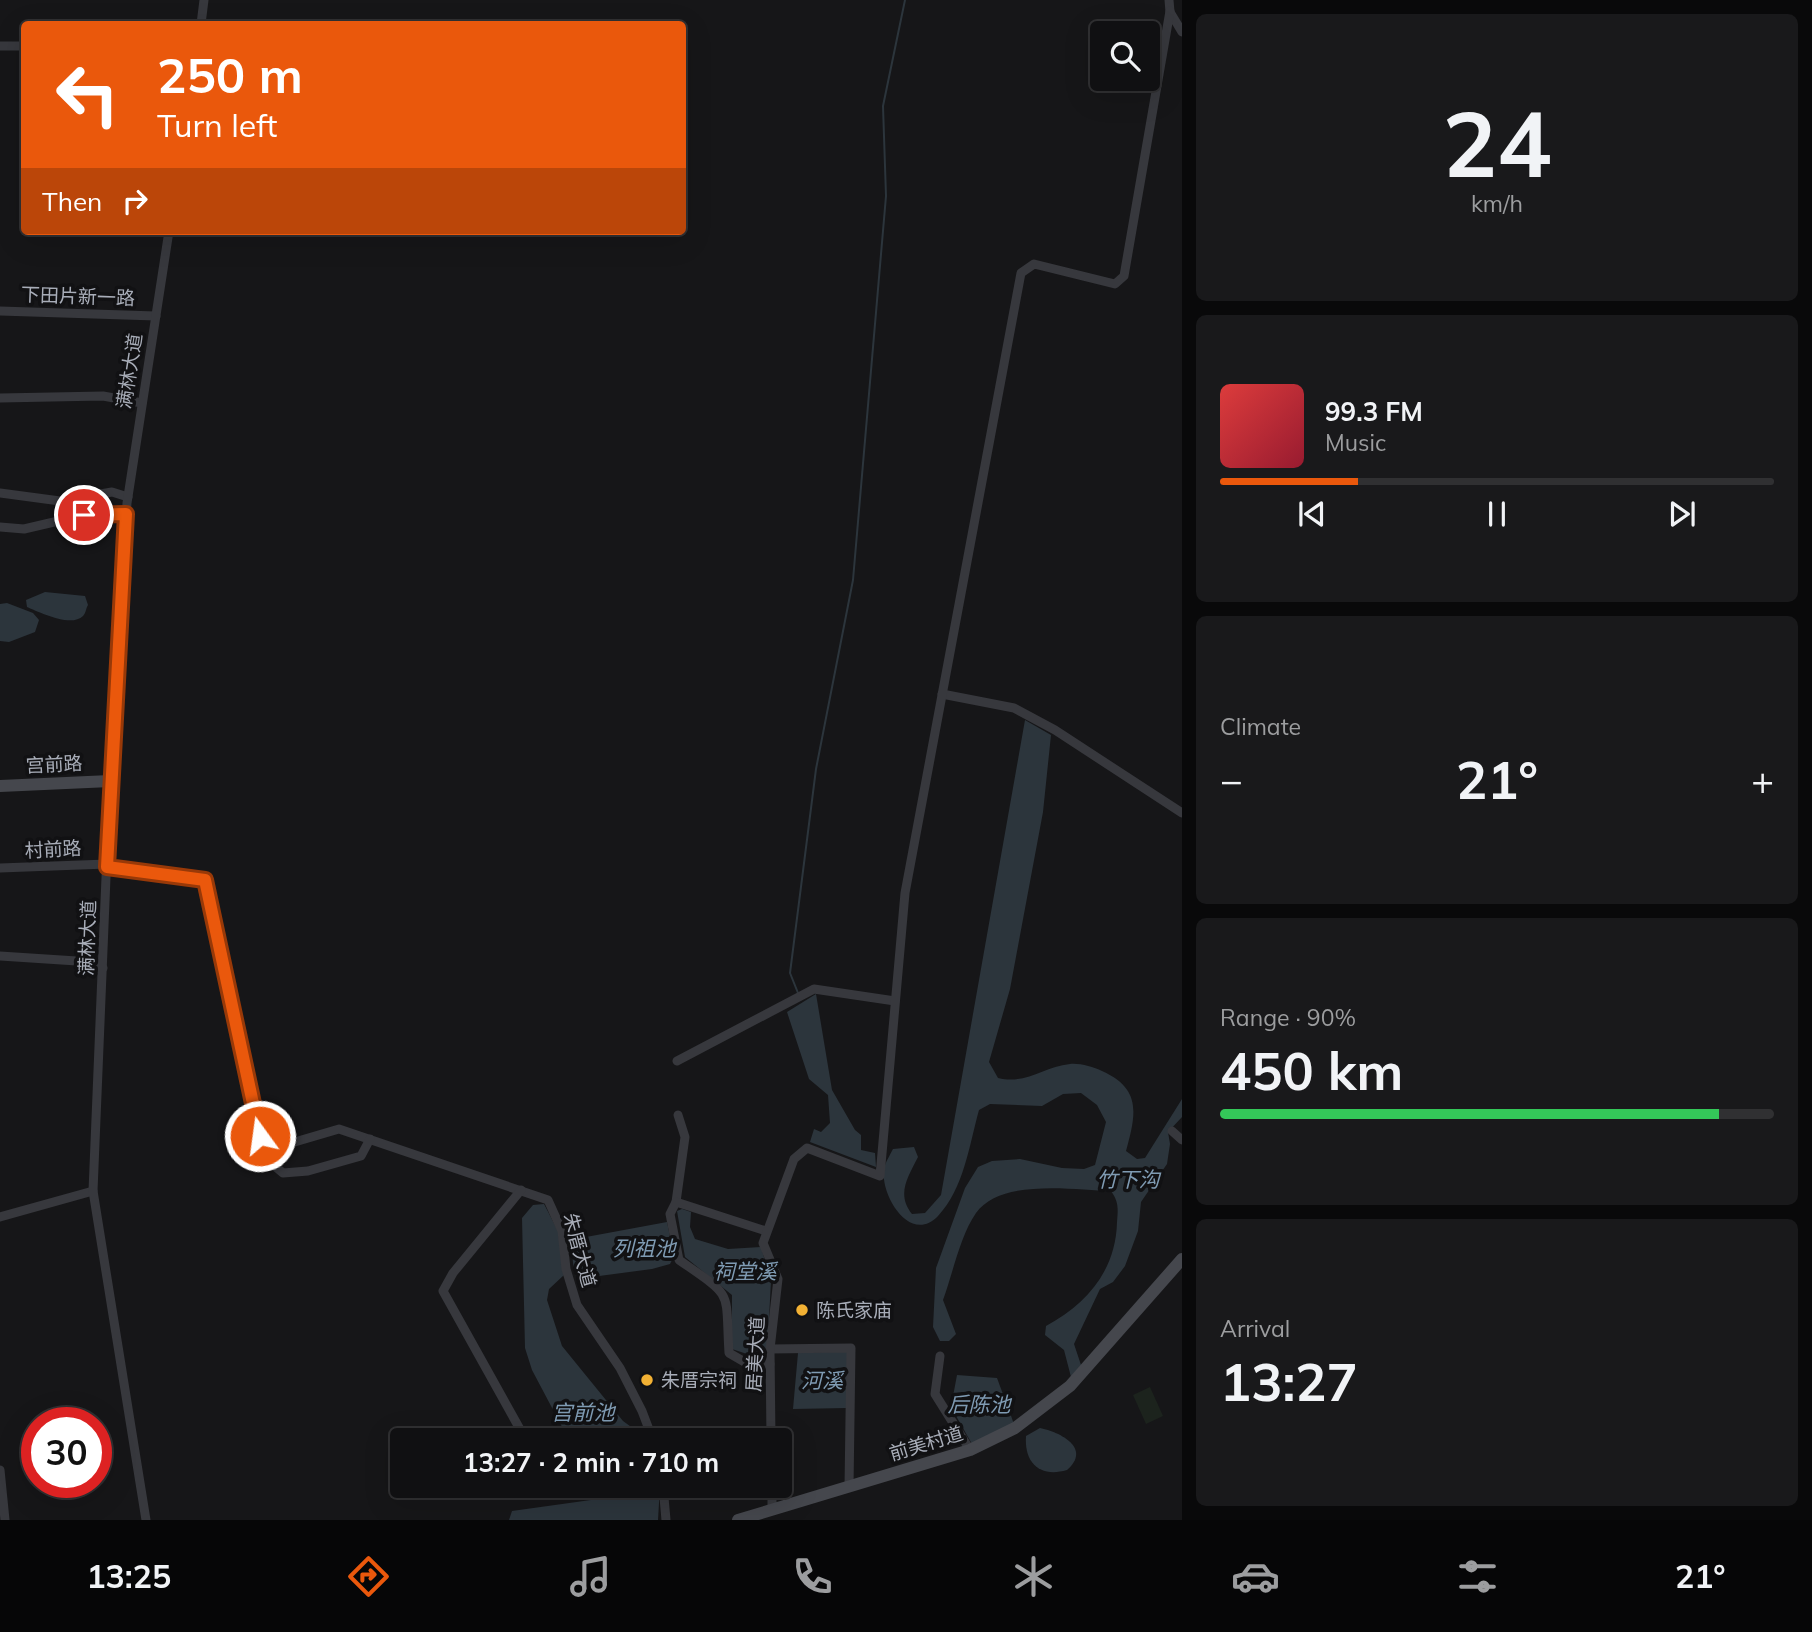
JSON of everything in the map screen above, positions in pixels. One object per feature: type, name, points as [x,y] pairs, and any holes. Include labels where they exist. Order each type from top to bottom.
[{"type":"street","points":[[201,21],[204,0]]},
{"type":"street","points":[[676,1202],[766,1231],[794,1159],[807,1149],[880,1175],[905,893],[1021,273],[1034,264],[1115,284],[1124,276],[1170,11],[1169,0]]},
{"type":"street","points":[[1170,11],[1182,32]]},
{"type":"street","points":[[0,46],[21,46]]},
{"type":"street","name":"满林大道","points":[[146,1520],[93,1191],[110,781],[126,514],[168,235]]},
{"type":"street","name":"下田片新一路","points":[[0,311],[156,316]]},
{"type":"street","points":[[0,398],[103,396],[142,403]]},
{"type":"street","points":[[0,493],[60,501],[112,492],[128,497]]},
{"type":"street","points":[[0,527],[24,528],[84,515],[126,514]]},
{"type":"street","points":[[942,694],[1014,708],[1055,730],[1182,813]]},
{"type":"street","name":"宫前路","points":[[0,786],[110,781]]},
{"type":"street","name":"村前路","points":[[0,869],[107,865],[205,880],[264,1151]]},
{"type":"street","points":[[0,956],[92,962],[103,968]]},
{"type":"street","points":[[677,1061],[814,989],[895,1001]]},
{"type":"street","points":[[678,1115],[685,1137],[676,1202],[670,1214],[679,1260],[721,1289],[729,1311],[729,1353],[748,1364],[770,1364]]},
{"type":"street","name":"朱厝大道","points":[[264,1151],[339,1129],[548,1200],[562,1231],[566,1269],[577,1305],[620,1368],[648,1428]]},
{"type":"street","points":[[1172,1131],[1182,1140]]},
{"type":"street","points":[[264,1151],[271,1163],[283,1173],[309,1171],[361,1156],[367,1139]]},
{"type":"street","points":[[519,1428],[443,1291],[453,1273],[521,1190]]},
{"type":"street","points":[[0,1217],[93,1191]]},
{"type":"street","name":"居美大道","points":[[766,1231],[763,1243],[779,1279],[770,1349],[771,1428]]},
{"type":"street","name":"前美村道","points":[[738,1520],[970,1450],[1014,1428],[1070,1386],[1182,1259]]},
{"type":"street","points":[[770,1349],[851,1348],[849,1487]]},
{"type":"street","points":[[940,1356],[935,1394],[970,1450]]},
{"type":"street","points":[[0,1477],[5,1520]]},
{"type":"street","points":[[664,1498],[666,1520]]},
{"type":"street","points":[[772,1498],[772,1510]]},
{"type":"shaded area","points":[[1150,1387],[1163,1416],[1146,1424],[1133,1395]]},
{"type":"water","points":[[45,592],[85,596],[88,605],[85,613],[78,619],[63,620],[27,607],[26,600]]},
{"type":"water","points":[[7,603],[33,613],[39,620],[35,632],[9,642],[0,641],[0,604]]},
{"type":"water","name":"竹下沟","points":[[1025,720],[1051,735],[1043,812],[1010,989],[989,1062],[998,1078],[1008,1080],[1074,1064],[1095,1068],[1115,1078],[1130,1094],[1133,1104],[1132,1125],[1126,1151],[1137,1159],[1145,1158],[1182,1099],[1182,1117],[1168,1132],[1170,1144],[1167,1164],[1141,1202],[1138,1231],[1125,1266],[1113,1282],[1100,1289],[1074,1344],[1081,1365],[1071,1377],[1064,1350],[1045,1335],[1046,1326],[1086,1296],[1105,1270],[1115,1239],[1118,1209],[1111,1191],[1039,1188],[1020,1190],[987,1202],[976,1213],[965,1232],[943,1300],[956,1334],[949,1341],[940,1341],[933,1327],[936,1268],[965,1188],[978,1167],[992,1161],[1020,1159],[1062,1168],[1084,1169],[1095,1165],[1106,1122],[1097,1105],[1081,1093],[1063,1094],[1042,1106],[990,1104],[979,1110],[960,1180],[947,1205],[938,1216],[927,1223],[917,1225],[899,1213],[892,1203],[884,1180],[885,1167],[893,1149],[914,1147],[918,1157],[905,1186],[907,1207],[912,1214],[925,1213],[941,1195]]},
{"type":"water","points":[[816,994],[832,1090],[855,1130],[861,1135],[861,1150],[875,1153],[876,1167],[810,1142],[814,1129],[821,1132],[830,1123],[828,1095],[809,1079],[787,1012]]},
{"type":"water","name":"宫前池","points":[[544,1204],[558,1231],[564,1275],[549,1289],[547,1300],[562,1346],[623,1421],[633,1428],[563,1428],[532,1370],[525,1348],[522,1218],[533,1205]]},
{"type":"water","name":"祠堂溪","points":[[682,1209],[691,1212],[690,1227],[695,1239],[728,1249],[761,1247],[771,1281],[767,1356],[762,1359],[732,1349],[732,1295],[685,1257],[677,1211]]},
{"type":"water","name":"列祖池","points":[[667,1222],[674,1256],[670,1264],[584,1278],[575,1275],[574,1248],[586,1237]]},
{"type":"water","name":"河溪","points":[[848,1351],[847,1408],[793,1409],[798,1353]]},
{"type":"water","name":"后陈池","points":[[957,1375],[997,1378],[1014,1424],[972,1444],[951,1407]]},
{"type":"water","points":[[1040,1428],[1064,1437],[1075,1448],[1074,1462],[1067,1470],[1049,1472],[1031,1461],[1026,1436]]},
{"type":"water","points":[[605,1498],[659,1498],[658,1520],[509,1520],[512,1511]]},
{"type":"waterway","points":[[798,993],[790,973],[816,769],[853,580],[886,196],[883,106],[905,0]]},
{"type":"place","name":"陈氏家庙","points":[[802,1310]]},
{"type":"place","name":"朱厝宗祠","points":[[647,1380]]},
{"type":"route","points":[[84,515],[126,514],[107,867],[205,880],[260,1136]]}]
